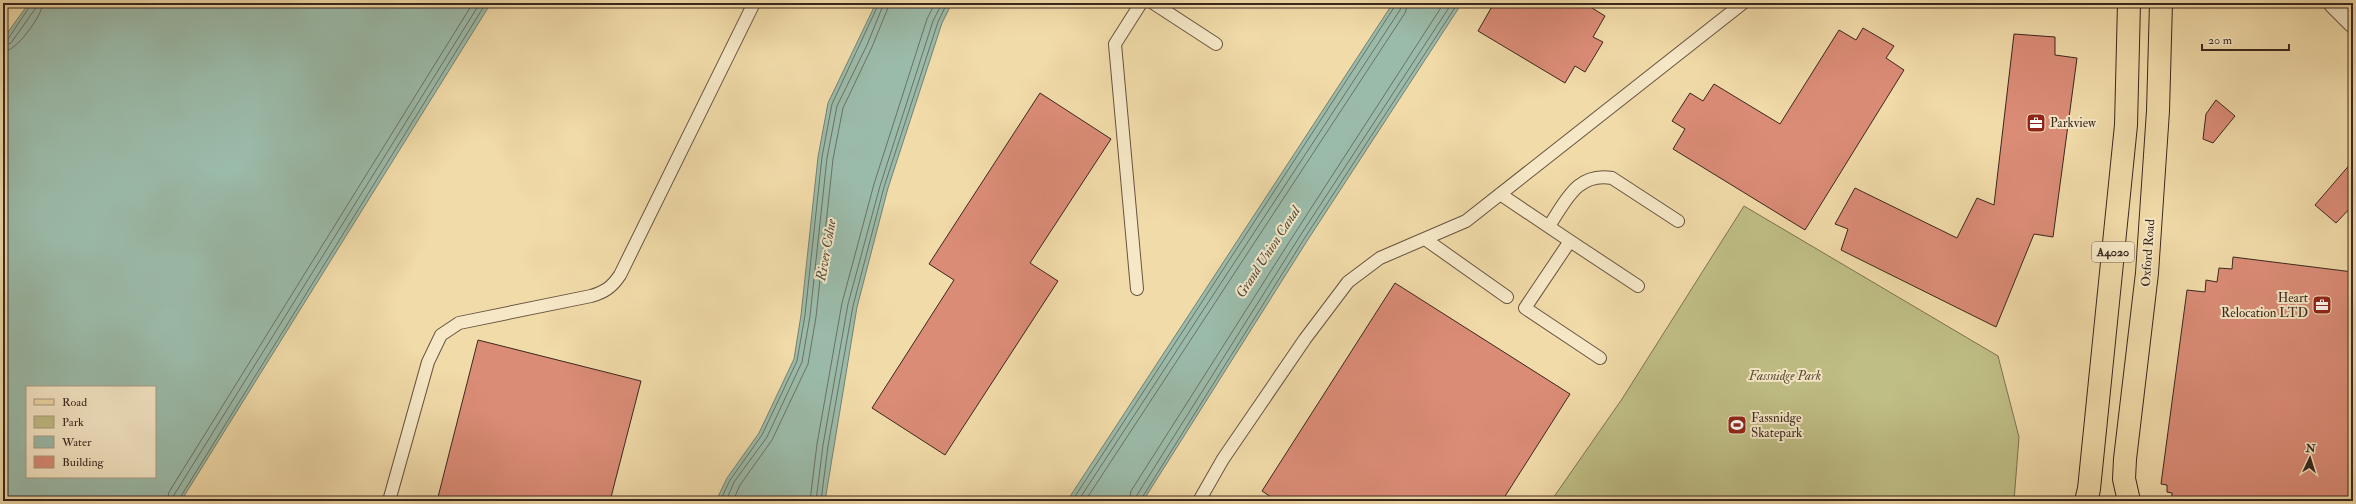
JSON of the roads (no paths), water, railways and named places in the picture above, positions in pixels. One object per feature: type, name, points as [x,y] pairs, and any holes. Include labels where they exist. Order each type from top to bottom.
[{"type":"main road","name":"A4020","points":[[2086,501],[2126,125],[2129,3]]},
{"type":"main road","name":"Oxford Road","points":[[2129,501],[2125,486],[2125,459],[2147,273],[2158,111],[2161,3]]},
{"type":"street","points":[[2335,3],[2353,21]]},
{"type":"lane","points":[[389,501],[428,362],[441,335],[459,323],[603,293],[613,286],[620,275],[754,3]]},
{"type":"lane","points":[[1137,289],[1116,44],[1141,3]]},
{"type":"lane","points":[[1152,3],[1216,44]]},
{"type":"lane","points":[[1199,501],[1223,458],[1300,345],[1348,282],[1380,258],[1466,221],[1743,3]]},
{"type":"lane","points":[[1549,226],[1578,186],[1588,179],[1600,176],[1612,178],[1678,221]]},
{"type":"lane","points":[[1500,194],[1638,286]]},
{"type":"lane","points":[[1425,239],[1507,297]]},
{"type":"lane","points":[[1570,241],[1525,308],[1600,358]]},
{"type":"water","points":[[29,3],[491,3],[181,501],[3,501],[3,39]]},
{"type":"water","name":"River Colne","points":[[876,3],[952,3],[942,23],[888,188],[857,307],[825,501],[716,501],[727,478],[759,433],[794,359],[801,315],[818,157],[828,103]]},
{"type":"water","name":"Grand Union Canal","points":[[1393,3],[1462,3],[1307,241],[1143,501],[1067,501]]},
{"type":"place","name":"Parkview","points":[[2036,123]]},
{"type":"place","name":"Heart Relocation LTD","points":[[2322,305]]},
{"type":"place","name":"Fassnidge Skatepark","points":[[1737,425]]},
{"type":"park label","name":"Fassnidge Park","points":[[1785,376]]}]
